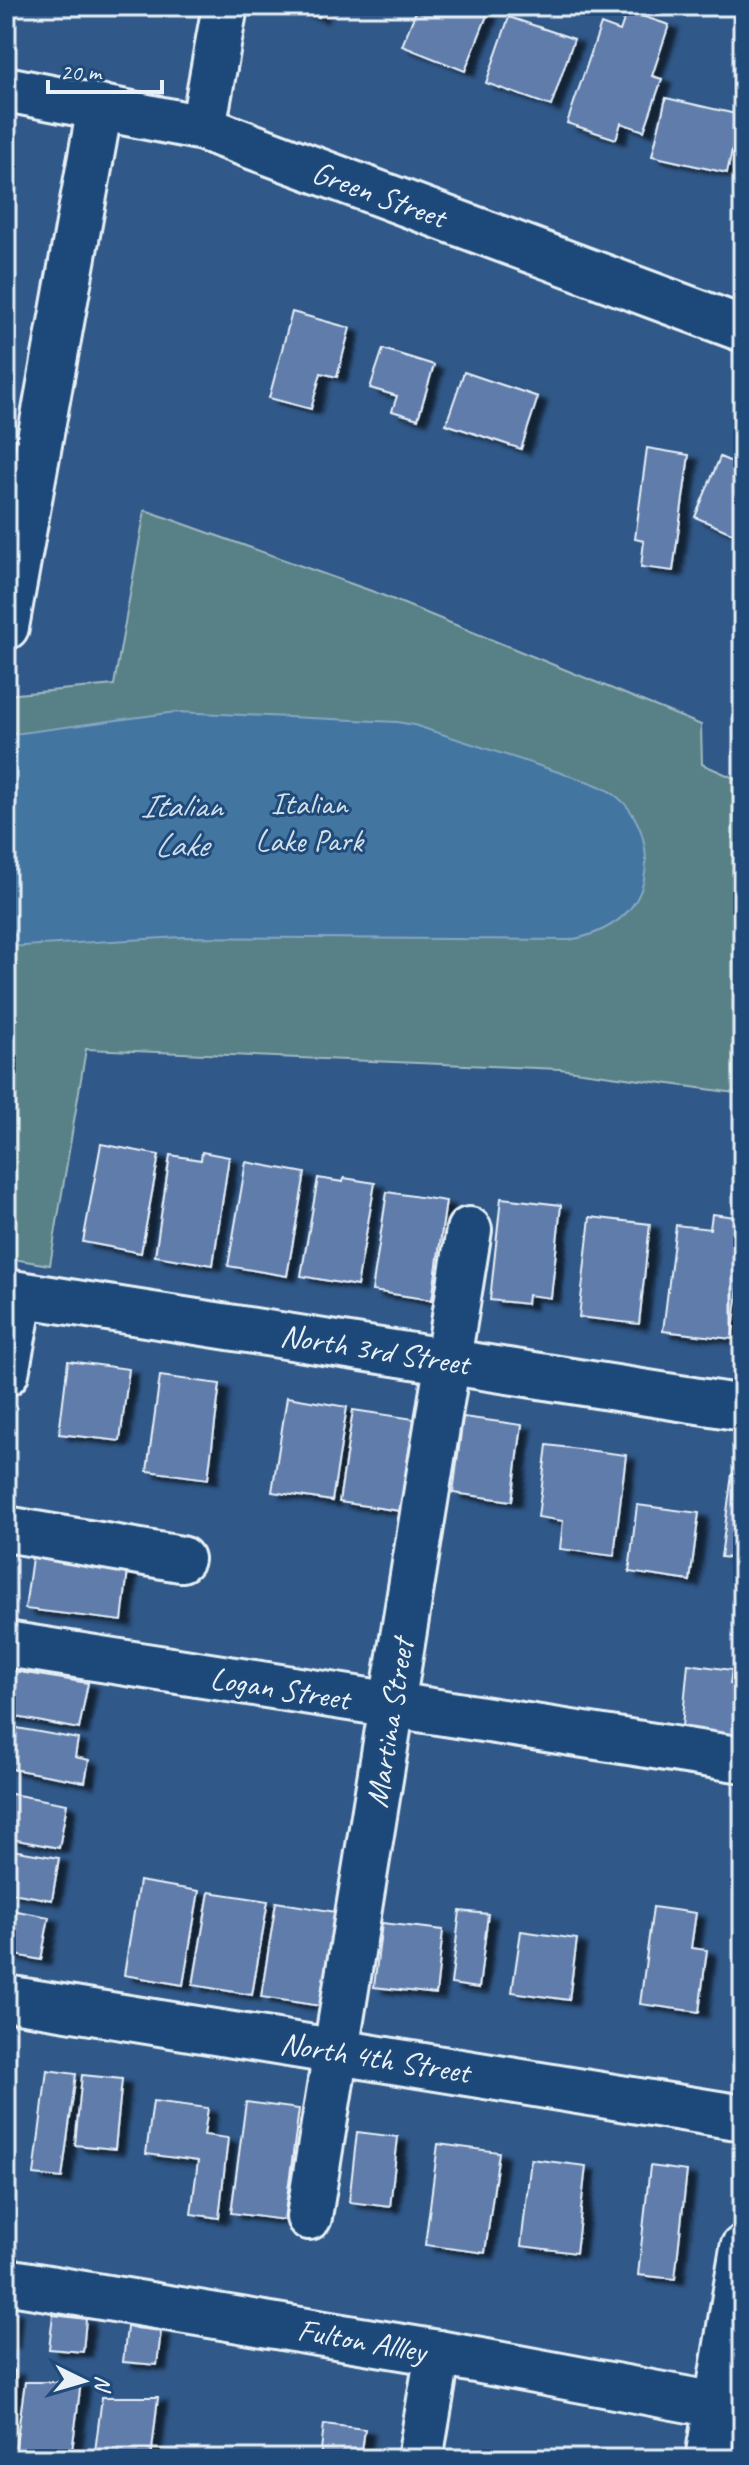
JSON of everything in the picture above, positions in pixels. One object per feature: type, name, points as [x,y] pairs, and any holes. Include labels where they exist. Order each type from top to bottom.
[{"type":"street","points":[[203,128],[225,6]]},
{"type":"street","name":"Green Street","points":[[6,89],[203,128],[743,329]]},
{"type":"street","points":[[6,627],[100,107]]},
{"type":"street","name":"Martina Street","points":[[309,2217],[469,1230]]},
{"type":"street","points":[[6,1373],[13,1294]]},
{"type":"street","name":"North 3rd Street","points":[[13,1294],[743,1408]]},
{"type":"street","points":[[6,1529],[181,1559]]},
{"type":"street","name":"Logan Street","points":[[6,1644],[743,1760]]},
{"type":"street","name":"North 4th Street","points":[[6,1998],[743,2118]]},
{"type":"street","points":[[708,2459],[730,2406],[743,2248]]},
{"type":"street","name":"Fulton Allley","points":[[6,2281],[438,2353],[730,2406]]},
{"type":"street","points":[[420,2459],[438,2353]]},
{"type":"green space","name":"Italian Lake Park","points":[[145,510],[377,593],[701,725],[702,764],[743,782],[743,1094],[560,1069],[86,1049],[50,1265],[6,1258],[6,695],[114,685]]},
{"type":"water","name":"Italian Lake","points":[[176,712],[397,722],[595,784],[624,803],[634,816],[645,848],[644,881],[638,896],[623,916],[594,933],[569,940],[182,937],[6,947],[6,735]]},
{"type":"building","points":[[289,6],[322,6],[319,17]]},
{"type":"building","points":[[418,6],[471,6],[488,13],[465,71],[402,46]]},
{"type":"building","points":[[627,11],[669,25],[652,76],[662,79],[644,131],[621,123],[616,139],[567,123],[601,24],[620,31]]},
{"type":"building","points":[[509,17],[574,39],[551,106],[486,83]]},
{"type":"building","points":[[666,98],[740,115],[727,173],[652,156]]},
{"type":"building","points":[[292,312],[350,328],[337,377],[321,373],[311,409],[269,398]]},
{"type":"building","points":[[383,349],[434,365],[418,419],[392,411],[397,396],[370,388]]},
{"type":"building","points":[[464,372],[538,397],[521,449],[446,424]]},
{"type":"building","points":[[647,448],[689,455],[673,571],[641,567],[644,541],[635,539]]},
{"type":"building","points":[[720,457],[743,467],[743,538],[695,517]]},
{"type":"building","points":[[101,1144],[159,1155],[141,1253],[83,1242]]},
{"type":"building","points":[[202,1152],[229,1157],[213,1265],[155,1256],[170,1155],[201,1160]]},
{"type":"building","points":[[246,1162],[305,1173],[287,1276],[228,1266]]},
{"type":"building","points":[[318,1178],[375,1183],[357,1286],[301,1276]]},
{"type":"building","points":[[387,1192],[446,1201],[432,1300],[372,1291]]},
{"type":"building","points":[[501,1198],[561,1205],[551,1298],[528,1295],[527,1304],[490,1300]]},
{"type":"building","points":[[712,1214],[743,1218],[743,1250],[732,1339],[663,1331],[676,1225],[710,1229]]},
{"type":"building","points":[[590,1217],[650,1224],[639,1324],[579,1317]]},
{"type":"building","points":[[68,1361],[129,1369],[120,1441],[59,1434]]},
{"type":"building","points":[[160,1376],[220,1384],[208,1479],[147,1471]]},
{"type":"building","points":[[287,1397],[347,1407],[332,1501],[272,1492]]},
{"type":"building","points":[[353,1410],[414,1419],[400,1511],[339,1502]]},
{"type":"building","points":[[463,1417],[522,1425],[512,1501],[453,1493]]},
{"type":"building","points":[[547,1445],[626,1455],[614,1556],[560,1549],[563,1521],[538,1517]]},
{"type":"building","points":[[732,1474],[743,1475],[743,1559],[721,1557]]},
{"type":"building","points":[[637,1505],[699,1513],[690,1581],[629,1572]]},
{"type":"building","points":[[33,1550],[129,1561],[122,1621],[25,1609]]},
{"type":"building","points":[[688,1664],[732,1670],[730,1684],[743,1686],[743,1745],[681,1737]]},
{"type":"building","points":[[13,1671],[88,1683],[79,1729],[6,1715]]},
{"type":"building","points":[[6,1726],[78,1739],[75,1757],[89,1760],[85,1782],[6,1768]]},
{"type":"building","points":[[6,1793],[67,1804],[59,1848],[6,1838]]},
{"type":"building","points":[[6,1849],[59,1858],[52,1900],[6,1892]]},
{"type":"building","points":[[139,1881],[199,1891],[183,1985],[124,1975]]},
{"type":"building","points":[[209,1892],[268,1901],[252,1995],[193,1985]]},
{"type":"building","points":[[276,1902],[336,1912],[321,2006],[261,1997]]},
{"type":"building","points":[[653,1907],[696,1913],[691,1948],[707,1950],[699,2012],[640,2004]]},
{"type":"building","points":[[6,1909],[49,1917],[41,1960],[6,1953]]},
{"type":"building","points":[[460,1911],[488,1914],[479,1988],[451,1984]]},
{"type":"building","points":[[382,1923],[443,1930],[436,1994],[374,1987]]},
{"type":"building","points":[[521,1931],[577,1939],[569,2000],[512,1992]]},
{"type":"building","points":[[47,2070],[76,2074],[62,2178],[34,2175]]},
{"type":"building","points":[[82,2075],[122,2079],[115,2149],[75,2145]]},
{"type":"building","points":[[153,2101],[208,2108],[204,2135],[228,2138],[219,2218],[191,2214],[198,2161],[146,2154]]},
{"type":"building","points":[[246,2102],[299,2109],[284,2220],[231,2213]]},
{"type":"building","points":[[357,2132],[398,2137],[390,2207],[349,2202]]},
{"type":"building","points":[[438,2144],[499,2152],[485,2253],[425,2245]]},
{"type":"building","points":[[531,2159],[586,2166],[576,2253],[521,2246]]},
{"type":"building","points":[[650,2166],[687,2171],[675,2279],[638,2275]]},
{"type":"building","points":[[6,2309],[13,2310],[10,2343],[6,2343]]},
{"type":"building","points":[[53,2315],[86,2319],[83,2352],[49,2349]]},
{"type":"building","points":[[127,2327],[161,2331],[157,2365],[123,2362]]},
{"type":"building","points":[[6,2371],[15,2371],[6,2451]]},
{"type":"building","points":[[25,2382],[81,2382],[71,2459],[14,2459]]},
{"type":"building","points":[[102,2397],[158,2397],[151,2459],[94,2459]]},
{"type":"building","points":[[324,2424],[365,2429],[361,2459],[320,2459]]}]
